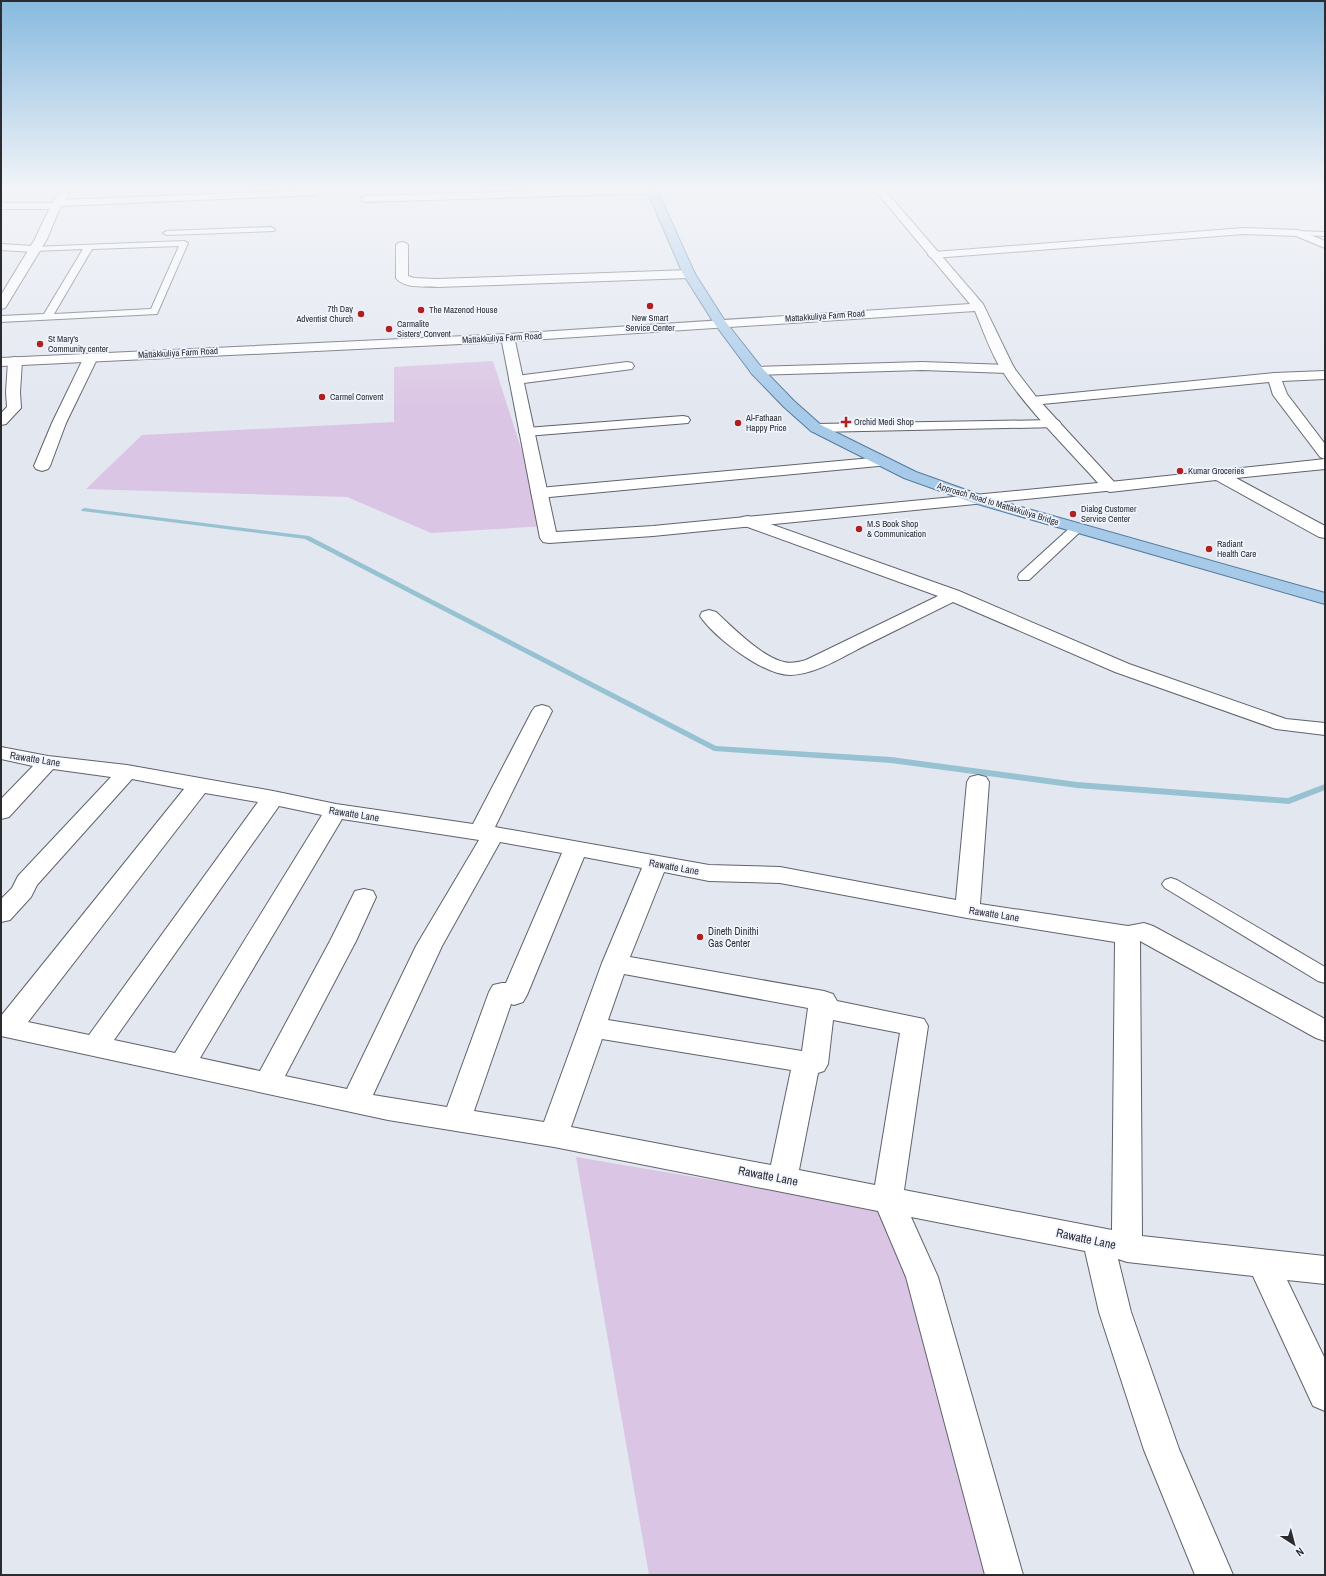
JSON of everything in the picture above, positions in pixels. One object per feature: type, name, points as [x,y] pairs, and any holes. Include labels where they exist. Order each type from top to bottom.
[{"type":"main road","name":"Approach Road to Mattakkuliya Bridge","points":[[684,262],[689,274],[720,323],[757,371],[789,404],[816,428],[910,475],[980,500],[1325,599]]},
{"type":"street","points":[[1,305],[27,262]]},
{"type":"street","points":[[401,262],[402,278],[412,282],[437,283],[689,274]]},
{"type":"street","points":[[940,262],[978,307],[1008,369],[1032,401],[1110,488]]},
{"type":"street","name":"Mattakkuliya Farm Road","points":[[8,361],[508,338],[978,307]]},
{"type":"street","points":[[508,338],[526,432],[549,538],[653,531],[1110,488],[1325,464]]},
{"type":"street","points":[[42,466],[59,423],[91,357]]},
{"type":"street","points":[[1,421],[14,408],[8,361]]},
{"type":"street","points":[[516,380],[627,366]]},
{"type":"street","points":[[757,371],[922,366],[1008,369]]},
{"type":"street","points":[[1032,401],[1274,377],[1325,375]]},
{"type":"street","points":[[1274,377],[1280,395],[1325,454]]},
{"type":"street","points":[[526,432],[683,420]]},
{"type":"street","points":[[816,428],[1054,424]]},
{"type":"street","points":[[539,493],[882,462]]},
{"type":"street","points":[[1220,476],[1325,533]]},
{"type":"street","points":[[748,521],[954,595],[1122,668],[1283,725],[1325,729]]},
{"type":"street","points":[[709,616],[757,656],[771,665],[782,668],[796,669],[813,664],[954,595]]},
{"type":"street","points":[[355,1102],[429,946],[460,891],[542,711]]},
{"type":"street","name":"Rawatte Lane","points":[[1,753],[48,762],[127,772],[273,798],[336,811],[576,848],[709,873],[780,875],[967,910],[1128,935],[1144,932],[1323,1026]]},
{"type":"street","points":[[1,812],[48,762]]},
{"type":"street","points":[[1,914],[23,891],[26,882],[127,772]]},
{"type":"street","points":[[967,910],[978,782]]},
{"type":"street","points":[[5,1027],[199,785]]},
{"type":"street","points":[[95,1046],[273,798]]},
{"type":"street","points":[[182,1064],[336,811]]},
{"type":"street","points":[[457,1119],[502,992],[514,994],[576,848]]},
{"type":"street","points":[[554,1135],[615,963],[655,864]]},
{"type":"street","points":[[267,1083],[343,941],[364,897]]},
{"type":"street","points":[[1128,935],[1112,1244],[1115,1312],[1162,1450],[1214,1575]]},
{"type":"street","points":[[592,1027],[814,1064],[821,1008],[824,1001],[615,963]]},
{"type":"street","points":[[821,1008],[915,1026],[888,1200],[922,1277],[1004,1575]]},
{"type":"street","name":"Rawatte Lane","points":[[5,1027],[388,1109],[554,1135],[1112,1244],[1325,1270]]},
{"type":"street","points":[[783,1179],[806,1062]]},
{"type":"street","points":[[1263,1263],[1325,1394]]},
{"type":"lane","points":[[47,317],[80,262]]},
{"type":"lane","points":[[1,319],[154,312],[176,262]]},
{"type":"lane","points":[[1024,577],[1077,528]]},
{"type":"lane","points":[[1171,884],[1325,976]]},
{"type":"shaded area","points":[[493,361],[546,526],[431,533],[347,497],[86,489],[142,435],[394,422],[394,367]]},
{"type":"shaded area","points":[[576,1157],[897,1211],[991,1575],[649,1575]]},
{"type":"waterway","points":[[84,510],[307,537],[714,748],[891,760],[1077,785],[1289,801],[1325,787]]},
{"type":"place","name":"New Smart Service Center","points":[[650,306]]},
{"type":"place","name":"The Mazenod House","points":[[421,310]]},
{"type":"place","name":"7th Day Adventist Church","points":[[361,314]]},
{"type":"place","name":"Carmalite Sisters' Convent","points":[[389,329]]},
{"type":"place","name":"St Mary's Community center","points":[[40,344]]},
{"type":"place","name":"Carmel Convent","points":[[322,397]]},
{"type":"place","name":"Orchid Medi Shop","points":[[846,422]]},
{"type":"place","name":"Al-Fathaan Happy Price","points":[[738,423]]},
{"type":"place","name":"Kumar Groceries","points":[[1180,471]]},
{"type":"place","name":"Dialog Customer Service Center","points":[[1073,514]]},
{"type":"place","name":"M.S Book Shop & Communication","points":[[859,529]]},
{"type":"place","name":"Radiant Health Care","points":[[1209,549]]},
{"type":"place","name":"Dineth Dinithi Gas Center","points":[[700,937]]}]
